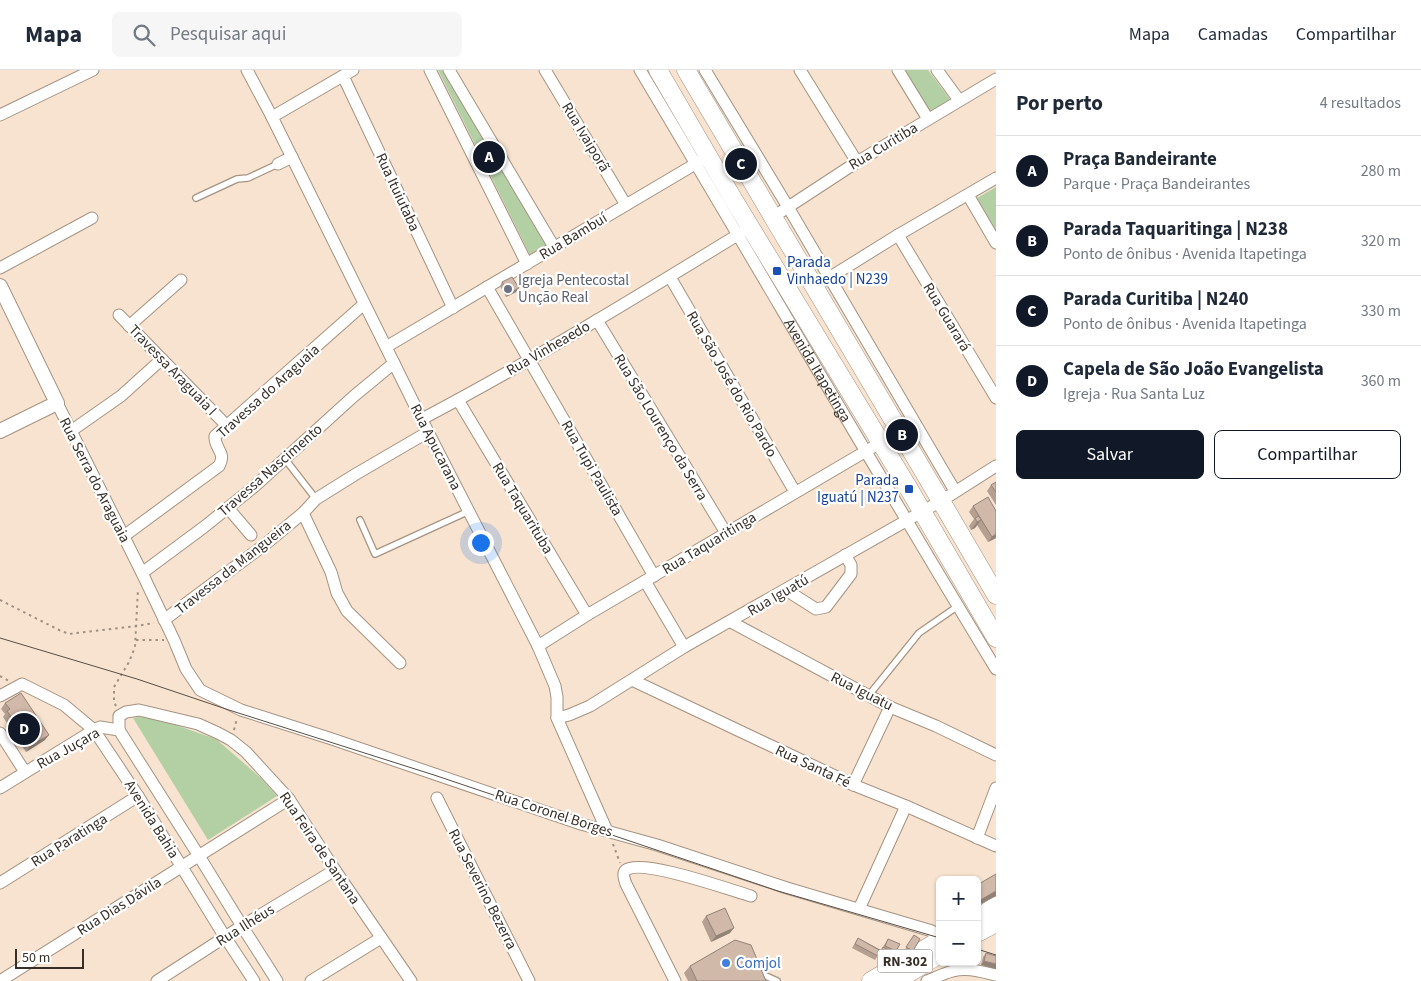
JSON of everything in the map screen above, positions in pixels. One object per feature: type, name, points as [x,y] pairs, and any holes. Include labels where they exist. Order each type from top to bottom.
[{"type":"main road","points":[[686,70],[773,217],[822,283],[860,364],[879,397],[948,496],[996,596],[978,608]]},
{"type":"main road","name":"Avenida Itapetinga","points":[[666,73],[702,160],[744,231],[861,409],[874,446],[922,511],[978,608],[994,629]]},
{"type":"main road","points":[[840,375],[860,364]]},
{"type":"main road","points":[[861,409],[879,397]]},
{"type":"main road","points":[[981,915],[996,906]]},
{"type":"main road","points":[[981,931],[996,922]]},
{"type":"main road","name":"RN-302","points":[[871,981],[936,935]]},
{"type":"main road","name":"RN-302","points":[[903,979],[936,957]]},
{"type":"street","points":[[0,115],[93,70]]},
{"type":"street","name":"Rua Apucarana","points":[[247,70],[428,432],[538,646],[555,686],[558,718],[607,831]]},
{"type":"street","points":[[430,70],[527,264]]},
{"type":"street","points":[[449,70],[554,247]]},
{"type":"street","name":"Rua Ivaiporã","points":[[545,70],[626,205]]},
{"type":"street","name":"Avenida Itapetinga","points":[[640,70],[702,160]]},
{"type":"street","points":[[705,70],[788,207],[822,283],[948,496]]},
{"type":"street","points":[[800,70],[856,162]]},
{"type":"street","points":[[898,70],[928,119]]},
{"type":"street","points":[[937,70],[959,100]]},
{"type":"street","points":[[272,117],[348,73]]},
{"type":"street","name":"Rua Ituiutaba","points":[[348,73],[453,308]]},
{"type":"street","name":"Rua Curitiba","points":[[773,217],[856,162],[996,79]]},
{"type":"street","points":[[278,164],[292,158]]},
{"type":"street","name":"Rua Bambuí","points":[[386,347],[702,160]]},
{"type":"street","points":[[822,283],[898,235],[996,178]]},
{"type":"street","points":[[968,195],[996,243]]},
{"type":"street","points":[[0,268],[92,218]]},
{"type":"street","name":"Avenida Itapetinga","points":[[744,231],[874,446],[906,520],[996,669]]},
{"type":"street","name":"Rua Vinheaedo","points":[[422,420],[530,360],[744,231]]},
{"type":"street","name":"Rua Guarará","points":[[898,235],[996,398]]},
{"type":"street","name":"Rua São José do Rio Pardo","points":[[670,277],[795,492]]},
{"type":"street","points":[[129,326],[180,280]]},
{"type":"street","name":"Rua Serra do Araguaia","points":[[0,286],[124,536],[189,674]]},
{"type":"street","name":"Rua Tupi Paulista","points":[[486,287],[530,360],[649,579],[684,648]]},
{"type":"street","name":"Travessa do Araguaia","points":[[124,536],[218,466],[222,461],[222,457],[214,439],[215,436],[364,304]]},
{"type":"street","name":"Travessa Araguaia I","points":[[119,314],[227,426]]},
{"type":"street","name":"Rua São Lourenço da Serra","points":[[597,320],[726,533]]},
{"type":"street","points":[[71,431],[121,396],[162,359]]},
{"type":"street","name":"Travessa Nascimento","points":[[142,573],[266,477],[354,396],[394,363]]},
{"type":"street","name":"Rua Taquarituba","points":[[458,400],[587,615]]},
{"type":"street","points":[[0,431],[57,403]]},
{"type":"street","name":"Travessa da Mangueira","points":[[164,620],[263,546],[316,500],[428,432]]},
{"type":"street","name":"Rua Taquaritinga","points":[[538,646],[587,615],[874,446]]},
{"type":"street","name":"Rua Iguatú","points":[[558,718],[590,706],[684,648],[948,496],[996,466]]},
{"type":"street","points":[[228,508],[251,535]]},
{"type":"street","name":"Travessa da Mangueira","points":[[303,513],[331,572],[335,588],[347,611],[400,663]]},
{"type":"street","points":[[786,590],[816,609],[826,607],[851,574],[851,565],[845,556]]},
{"type":"street","name":"Rua Iguatu","points":[[731,622],[890,707],[936,726],[996,755]]},
{"type":"street","name":"Rua Coronel Borges","points":[[189,674],[200,690],[231,706],[266,719],[360,748],[582,824],[657,845],[936,935]]},
{"type":"street","name":"Rua Santa Fé","points":[[632,680],[852,785],[906,806],[996,846]]},
{"type":"street","name":"Avenida Bahia","points":[[0,696],[22,684],[64,705],[94,730],[138,796],[254,981]]},
{"type":"street","points":[[852,785],[890,707]]},
{"type":"street","name":"Rua Feira de Santana","points":[[122,714],[139,710],[147,711],[198,724],[231,740],[246,752],[289,799],[411,981]]},
{"type":"street","name":"Rua Juçara","points":[[0,788],[100,727],[119,730],[122,714]]},
{"type":"street","name":"Avenida Bahia","points":[[119,730],[277,981]]},
{"type":"street","points":[[0,732],[25,772]]},
{"type":"street","points":[[977,838],[996,788]]},
{"type":"street","name":"Rua Paratinga","points":[[0,883],[138,796]]},
{"type":"street","name":"Rua Severino Bezerra","points":[[437,798],[529,981]]},
{"type":"street","name":"Rua Dias Dávila","points":[[1,980],[289,799]]},
{"type":"street","points":[[859,909],[906,806]]},
{"type":"street","points":[[675,981],[623,878],[624,872],[627,869],[638,867],[666,871],[751,896]]},
{"type":"street","name":"Rua Ilhéus","points":[[157,981],[242,926],[335,870]]},
{"type":"street","points":[[312,981],[381,938]]},
{"type":"street","points":[[927,981],[958,970],[974,970],[996,975]]},
{"type":"lane","points":[[196,198],[237,179],[248,178],[278,164]]},
{"type":"lane","points":[[285,459],[316,500]]},
{"type":"lane","points":[[360,520],[375,554],[469,511]]},
{"type":"lane","points":[[869,696],[919,633],[958,606]]},
{"type":"lane","points":[[757,972],[777,981]]},
{"type":"path","points":[[122,714],[114,702],[114,687],[129,662],[136,640],[138,594],[142,573]]},
{"type":"path","points":[[0,600],[69,634],[136,626],[164,620]]},
{"type":"path","points":[[136,640],[174,640]]},
{"type":"path","points":[[231,706],[236,722],[231,740]]},
{"type":"path","points":[[607,831],[624,872]]},
{"type":"green space","points":[[438,70],[442,70],[548,245],[530,255]]},
{"type":"green space","points":[[904,70],[928,70],[952,102],[930,114]]},
{"type":"green space","points":[[996,187],[996,231],[977,198]]},
{"type":"green space","points":[[147,715],[216,739],[261,778],[277,796],[208,840],[133,718]]},
{"type":"building","points":[[512,277],[519,288],[509,293],[502,282]]},
{"type":"building","points":[[996,482],[996,492],[991,485]]},
{"type":"building","points":[[988,497],[996,511],[996,534],[992,537],[973,506]]},
{"type":"building","points":[[979,516],[981,520],[977,522],[975,518]]},
{"type":"building","points":[[21,693],[49,735],[30,746],[7,711],[10,709],[5,703]]},
{"type":"building","points":[[996,874],[996,891],[981,900],[981,883]]},
{"type":"building","points":[[725,908],[734,928],[716,936],[706,916]]},
{"type":"building","points":[[914,935],[920,939],[913,951],[906,947]]},
{"type":"building","points":[[858,938],[881,951],[883,947],[892,952],[890,958],[879,953],[878,956],[855,944]]},
{"type":"building","points":[[888,939],[900,944],[896,951],[885,946]]},
{"type":"building","name":"Comjol","points":[[735,940],[751,945],[766,981],[697,981],[690,966]]},
{"type":"building","points":[[986,953],[996,956],[996,964],[984,961]]},
{"type":"tram line","points":[[0,638],[137,679],[434,775],[778,891],[936,937]]},
{"type":"tram line","points":[[981,950],[996,955]]},
{"type":"place","name":"Praça Bandeirante","points":[[489,157]]},
{"type":"place","name":"Parada Curitiba | N240","points":[[741,164]]},
{"type":"place","name":"Parada Vinhaedo | N239","points":[[777,271]]},
{"type":"place","name":"Igreja Pentecostal Unção Real","points":[[508,289]]},
{"type":"place","name":"Parada Taquaritinga | N238","points":[[902,435]]},
{"type":"place","name":"Parada Iguatú | N237","points":[[909,489]]},
{"type":"place","name":"Capela de São João Evangelista","points":[[24,729]]},
{"type":"place","name":"Comjol","points":[[726,963]]}]
